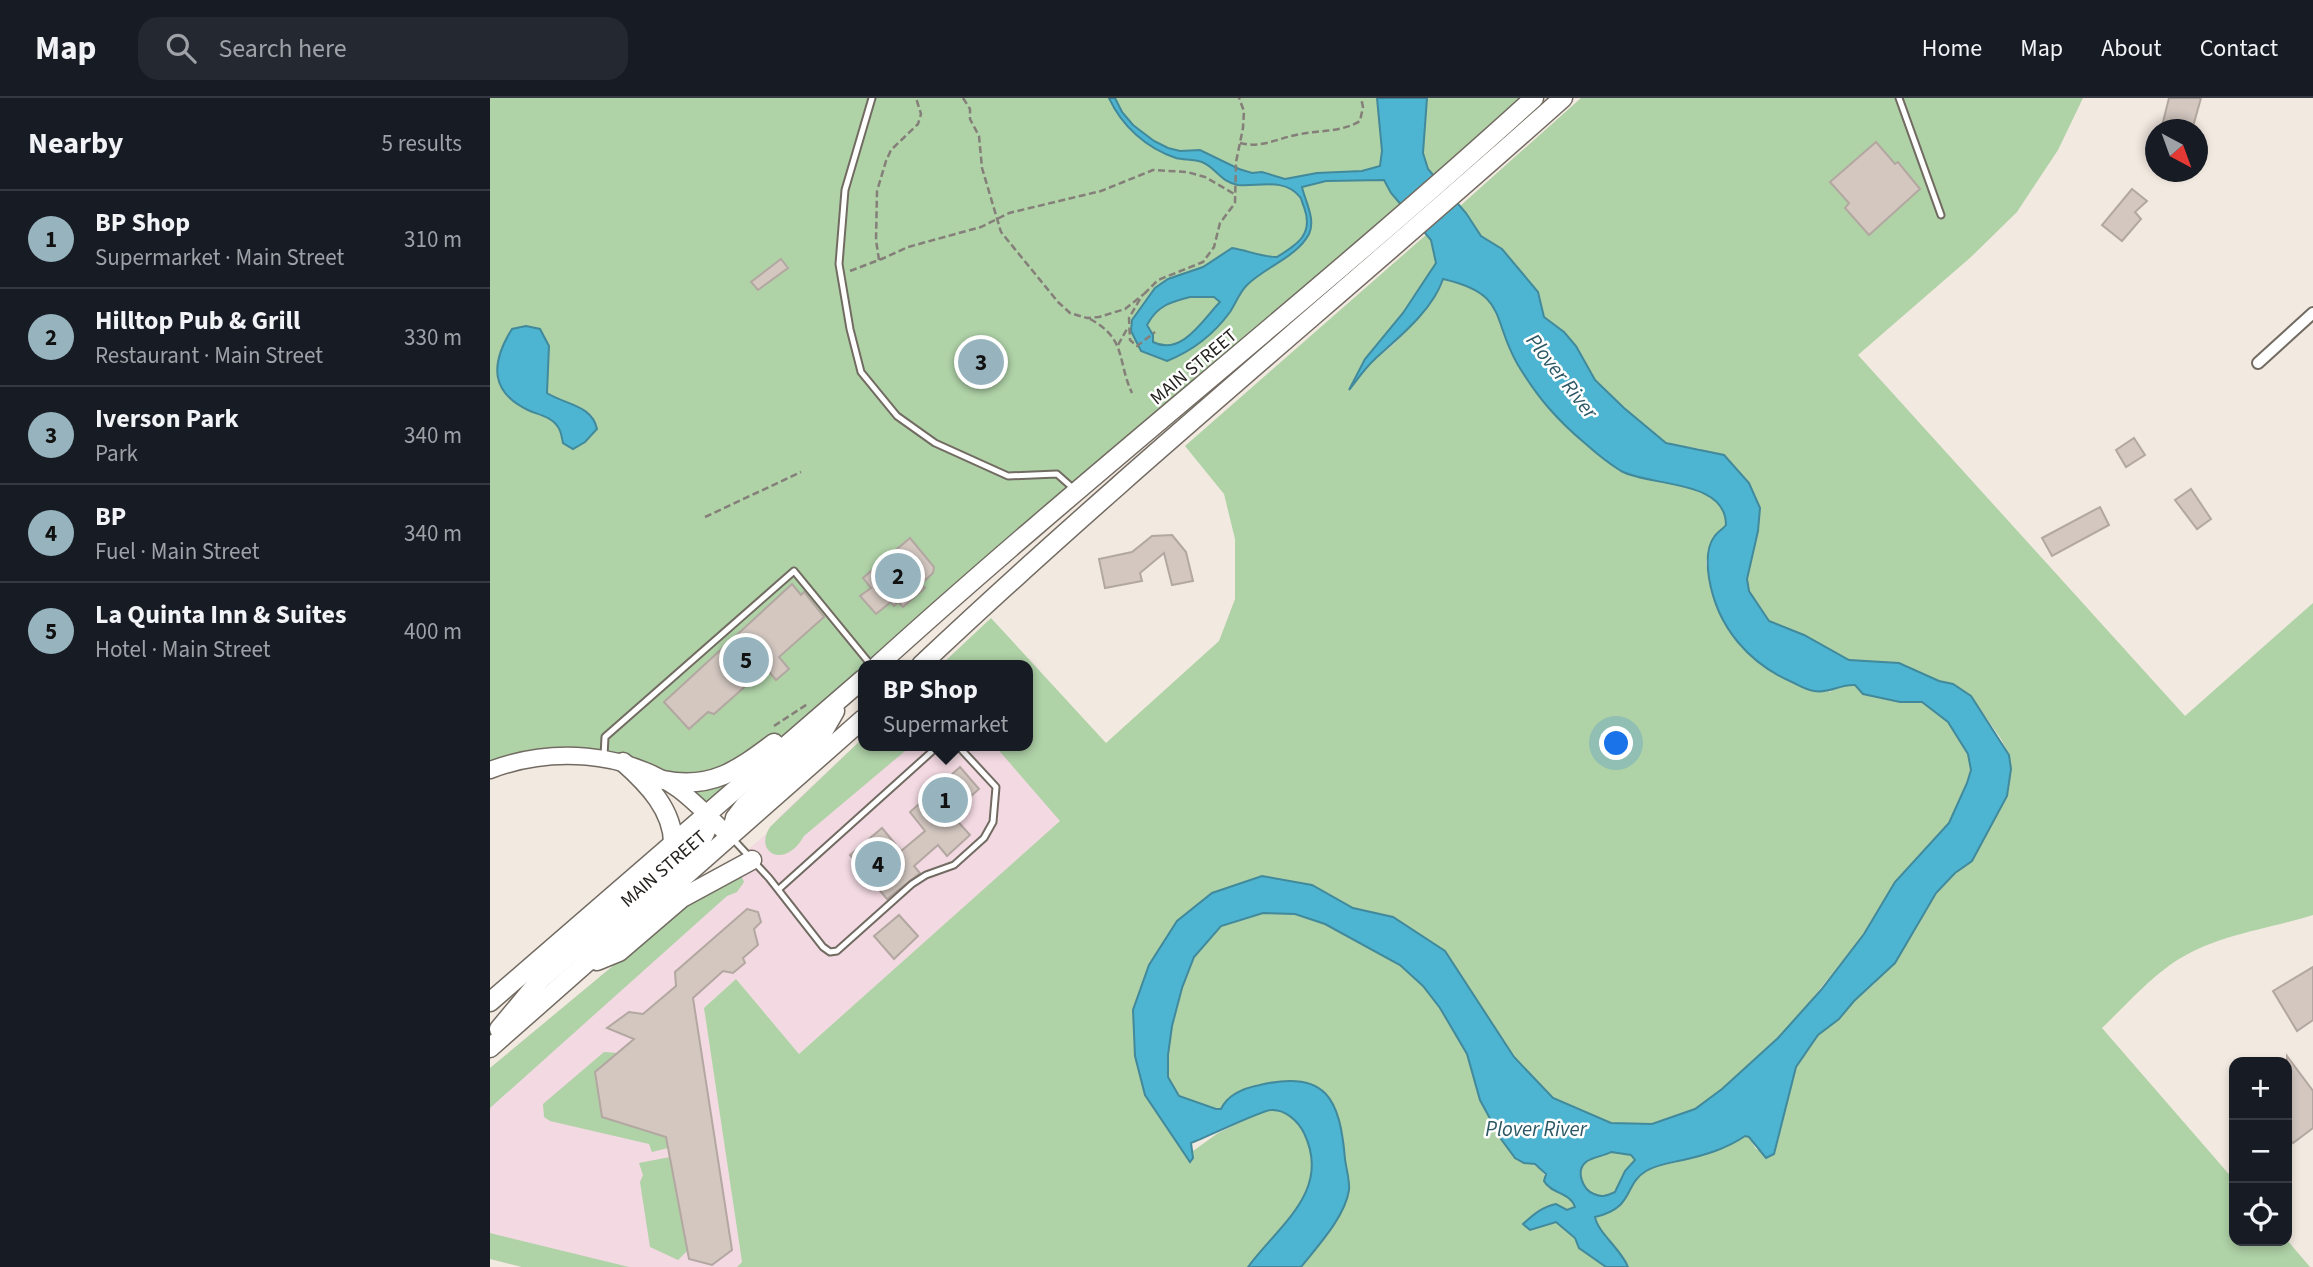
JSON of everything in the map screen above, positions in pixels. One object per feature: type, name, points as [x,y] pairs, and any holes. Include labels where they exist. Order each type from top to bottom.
[{"type":"main road","name":"MAIN STREET","points":[[927,660],[1002,590],[1417,229],[1449,188],[1534,98]]},
{"type":"main road","name":"MAIN STREET","points":[[884,660],[984,570],[1405,214],[1449,188],[1563,98]]},
{"type":"main road","name":"MAIN STREET","points":[[490,1002],[858,683]]},
{"type":"main road","points":[[663,780],[683,784],[731,773],[743,767],[796,726],[841,698]]},
{"type":"main road","points":[[730,837],[735,818],[745,804],[823,732],[841,698]]},
{"type":"main road","name":"MAIN STREET","points":[[490,1046],[858,723]]},
{"type":"main road","points":[[623,762],[639,776],[660,802],[671,824],[673,845]]},
{"type":"main road","points":[[490,1046],[501,1025],[538,981],[701,841],[706,831],[707,815]]},
{"type":"main road","points":[[584,966],[619,952],[682,898],[752,860]]},
{"type":"street","points":[[2258,363],[2313,313]]},
{"type":"street","points":[[490,770],[505,764],[543,757],[604,758],[623,762],[663,780],[684,794],[730,837]]},
{"type":"lane","points":[[872,98],[845,190],[839,264],[850,329],[861,372],[897,416],[935,443],[1008,475],[1058,474],[1077,492]]},
{"type":"lane","points":[[1899,98],[1941,215]]},
{"type":"lane","points":[[984,570],[1002,590]]},
{"type":"lane","points":[[604,758],[605,737],[794,571],[867,660]]},
{"type":"lane","points":[[779,889],[932,751]]},
{"type":"lane","points":[[730,837],[779,889],[823,947],[830,952],[837,951],[912,884],[926,875],[954,865],[990,832],[996,802],[993,782],[963,751]]},
{"type":"path","points":[[879,260],[876,240],[877,191],[891,150],[918,124],[921,114],[916,98]]},
{"type":"path","points":[[963,98],[970,109],[970,119],[979,136],[982,168],[1000,232],[1058,302],[1070,313],[1100,325],[1118,345],[1132,393]]},
{"type":"path","points":[[1087,318],[1125,309],[1158,280],[1203,262],[1214,247],[1220,223],[1235,203],[1236,162],[1244,111],[1239,98]]},
{"type":"path","points":[[1241,143],[1259,145],[1302,133],[1323,132],[1354,125],[1360,121],[1363,107],[1361,98]]},
{"type":"path","points":[[841,274],[908,247],[981,227],[1009,214],[1101,191],[1153,170],[1187,172],[1205,177],[1236,195]]},
{"type":"path","points":[[1118,345],[1135,306],[1144,294]]},
{"type":"path","points":[[1128,327],[1130,340],[1137,346],[1155,332]]},
{"type":"path","points":[[705,517],[801,472]]},
{"type":"path","points":[[774,727],[818,697]]},
{"type":"shaded area","points":[[858,743],[858,751],[999,751],[1061,821],[799,1054],[736,979],[704,1008],[742,1262],[737,1267],[522,1267],[490,1259],[490,1068],[765,835],[780,816]]},
{"type":"green space","points":[[490,98],[1534,98],[884,660],[858,660],[858,683],[707,815],[690,799],[604,758],[490,770]]},
{"type":"green space","points":[[1581,98],[2083,98],[2058,150],[2017,212],[1971,257],[1858,355],[2185,716],[2313,603],[2313,915],[2239,934],[2186,955],[2152,979],[2102,1028],[2229,1174],[2229,1246],[2292,1246],[2310,1267],[1628,1267],[1600,1229],[1595,1217],[1617,1208],[1639,1177],[1659,1165],[1715,1151],[1745,1136],[1749,1137],[1756,1149],[1774,1154],[1796,1067],[1818,1035],[1839,1019],[1854,1001],[1874,984],[1908,941],[1936,893],[1955,873],[1972,861],[2011,770],[2009,755],[1971,696],[1953,684],[1939,681],[1899,663],[1849,660],[1804,635],[1769,621],[1749,590],[1747,579],[1760,511],[1701,449],[1666,443],[1595,380],[1576,346],[1564,332],[1544,317],[1538,292],[1502,249],[1481,236],[1460,206]]},
{"type":"green space","points":[[1427,234],[1436,263],[1403,313],[1365,359],[1352,386],[1373,361],[1394,344],[1413,323],[1441,287],[1443,279],[1479,293],[1492,306],[1526,376],[1550,408],[1577,436],[1621,471],[1701,492],[1714,500],[1723,511],[1726,526],[1713,538],[1706,562],[1712,596],[1723,621],[1830,692],[1842,684],[1855,685],[1863,694],[1900,702],[1922,702],[1948,722],[1968,754],[1971,770],[1949,823],[1895,882],[1864,934],[1792,1024],[1722,1089],[1695,1109],[1652,1124],[1611,1123],[1553,1099],[1514,1057],[1445,951],[1393,917],[1353,908],[1312,885],[1212,893],[1145,1095],[1189,1161],[1193,1151],[1218,1133],[1268,1109],[1283,1111],[1300,1125],[1312,1151],[1310,1185],[1295,1213],[1248,1267],[737,1267],[742,1262],[704,1008],[736,979],[799,1054],[1060,821],[999,751],[1033,751],[1033,664],[1106,743],[1219,641],[1235,599],[1235,539],[1224,494],[1185,446]]},
{"type":"green space","points":[[991,618],[1030,660],[946,660]]},
{"type":"green space","points":[[858,743],[858,751],[905,751],[804,836],[788,853],[780,855],[768,850],[765,844],[770,827]]},
{"type":"green space","points":[[741,875],[744,882],[737,892],[727,896],[490,1108],[490,1068],[709,882]]},
{"type":"green space","points":[[1263,913],[1295,914],[1325,924],[1400,965],[1423,986],[1440,1008],[1467,1054],[1480,1100],[1524,1163],[1538,1167],[1546,1178],[1548,1188],[1568,1197],[1575,1207],[1567,1210],[1556,1204],[1537,1211],[1530,1229],[1556,1222],[1575,1238],[1579,1248],[1606,1267],[1301,1267],[1324,1239],[1345,1160],[1343,1134],[1326,1093],[1216,1109],[1179,1096],[1168,1077],[1172,1026],[1182,987],[1194,957],[1221,926]]},
{"type":"green space","points":[[604,1052],[618,1053],[602,1117],[666,1137],[668,1148],[652,1152],[649,1144],[550,1121],[544,1117],[543,1104]]},
{"type":"green space","points":[[1611,1152],[1631,1155],[1635,1160],[1615,1192],[1605,1196],[1597,1195],[1590,1192],[1584,1184],[1581,1170],[1588,1160]]},
{"type":"green space","points":[[670,1157],[688,1250],[678,1260],[650,1247],[640,1182],[643,1175],[639,1163]]},
{"type":"green space","points":[[490,1233],[629,1267],[522,1267],[490,1259]]},
{"type":"water","name":"Plover River","points":[[1109,98],[1115,98],[1133,125],[1168,148],[1180,151],[1200,150],[1239,169],[1285,179],[1317,173],[1362,171],[1380,166],[1382,151],[1377,98],[1427,98],[1423,153],[1428,169],[1466,213],[1481,236],[1502,249],[1538,292],[1544,317],[1564,332],[1576,346],[1595,380],[1666,443],[1724,455],[1749,483],[1760,508],[1758,531],[1747,579],[1749,591],[1769,621],[1804,635],[1849,660],[1899,663],[1939,681],[1953,684],[1971,696],[2009,755],[2011,769],[2007,796],[1972,861],[1955,873],[1936,893],[1895,963],[1854,1001],[1839,1019],[1818,1035],[1796,1067],[1774,1154],[1766,1158],[1749,1137],[1745,1136],[1715,1151],[1655,1167],[1639,1177],[1617,1208],[1595,1217],[1600,1229],[1628,1267],[1606,1267],[1579,1248],[1575,1238],[1556,1222],[1530,1230],[1523,1224],[1538,1211],[1551,1205],[1556,1204],[1567,1210],[1575,1207],[1569,1198],[1547,1185],[1544,1181],[1546,1174],[1535,1164],[1524,1163],[1515,1158],[1501,1139],[1480,1100],[1467,1054],[1440,1008],[1423,986],[1400,965],[1325,924],[1295,914],[1263,913],[1221,926],[1194,957],[1172,1026],[1168,1077],[1179,1096],[1216,1109],[1221,1109],[1237,1092],[1254,1086],[1300,1081],[1315,1086],[1333,1105],[1339,1120],[1349,1190],[1336,1221],[1301,1267],[1248,1267],[1287,1221],[1307,1190],[1311,1154],[1304,1133],[1295,1120],[1281,1111],[1271,1110],[1191,1143],[1193,1158],[1190,1162],[1145,1095],[1135,1056],[1133,1010],[1149,965],[1177,921],[1212,893],[1262,876],[1312,885],[1353,908],[1393,917],[1445,951],[1514,1057],[1553,1098],[1611,1123],[1652,1124],[1695,1109],[1722,1089],[1778,1038],[1821,990],[1864,934],[1895,882],[1949,823],[1971,770],[1968,754],[1948,722],[1922,702],[1900,702],[1863,694],[1855,685],[1820,692],[1811,690],[1778,675],[1749,654],[1719,612],[1709,578],[1708,551],[1715,535],[1726,525],[1723,510],[1714,499],[1701,492],[1621,471],[1576,436],[1549,408],[1525,377],[1510,349],[1495,310],[1479,292],[1443,279],[1423,312],[1371,363],[1349,390],[1365,359],[1403,313],[1436,263],[1431,240],[1391,193],[1384,180],[1326,181],[1302,187],[1311,216],[1311,228],[1304,242],[1247,285],[1224,320],[1194,347],[1167,361],[1141,351],[1131,331],[1132,320],[1155,288],[1168,279],[1203,267],[1232,248],[1277,257],[1302,237],[1307,216],[1301,199],[1294,191],[1279,185],[1232,184],[1202,162],[1165,154],[1136,135]],"holes":[[[1190,297],[1214,297],[1220,302],[1183,340],[1164,345],[1153,342],[1153,335],[1147,325],[1155,313],[1170,303]],[[1611,1152],[1631,1155],[1635,1160],[1625,1171],[1615,1192],[1605,1196],[1597,1195],[1590,1192],[1584,1184],[1581,1170],[1589,1160]]]},
{"type":"water","points":[[526,326],[540,329],[549,346],[547,393],[584,410],[594,421],[597,429],[585,442],[573,449],[563,443],[559,429],[552,421],[517,404],[507,396],[501,386],[497,366],[505,342],[512,329]]},
{"type":"building","points":[[2169,98],[2201,98],[2195,119],[2164,119]]},
{"type":"building","points":[[1876,142],[1895,164],[1898,162],[1920,189],[1869,235],[1845,208],[1849,203],[1830,182]]},
{"type":"building","points":[[2132,189],[2147,201],[2135,212],[2141,219],[2122,241],[2102,225]]},
{"type":"building","points":[[781,259],[788,268],[758,290],[751,282]]},
{"type":"building","points":[[2134,438],[2145,455],[2126,467],[2116,450]]},
{"type":"building","points":[[2191,489],[2211,519],[2197,529],[2175,500]]},
{"type":"building","points":[[2100,507],[2109,525],[2052,556],[2042,538]]},
{"type":"building","points":[[1172,535],[1186,552],[1193,581],[1172,585],[1164,553],[1140,573],[1142,581],[1105,588],[1099,559],[1132,552],[1152,536]]},
{"type":"building","points":[[910,538],[934,567],[933,573],[921,584],[925,588],[903,607],[898,602],[894,606],[891,602],[876,614],[860,596],[871,588],[863,578]]},
{"type":"building","points":[[792,584],[801,595],[804,592],[824,617],[779,657],[789,669],[776,680],[766,668],[714,714],[708,712],[689,729],[664,702]]},
{"type":"building","points":[[960,767],[979,789],[951,814],[970,835],[947,856],[938,845],[914,866],[920,873],[887,899],[850,855],[882,828],[901,851],[925,831],[910,812]]},
{"type":"building","points":[[747,909],[758,912],[761,922],[754,929],[758,945],[743,958],[745,963],[733,973],[723,971],[693,998],[732,1250],[712,1265],[689,1259],[666,1137],[602,1117],[595,1072],[634,1039],[607,1028],[629,1012],[643,1014],[676,986],[675,972]]},
{"type":"building","points":[[899,915],[918,936],[894,959],[874,936]]},
{"type":"building","points":[[2313,967],[2313,1020],[2297,1031],[2273,991]]},
{"type":"building","points":[[2292,1063],[2313,1091],[2313,1128],[2293,1143]]},
{"type":"place","name":"Iverson Park","points":[[981,362]]},
{"type":"place","name":"Hilltop Pub & Grill","points":[[898,576]]},
{"type":"place","name":"La Quinta Inn & Suites","points":[[746,660]]},
{"type":"place","name":"BP Shop","points":[[945,800]]},
{"type":"place","name":"BP","points":[[878,864]]}]
